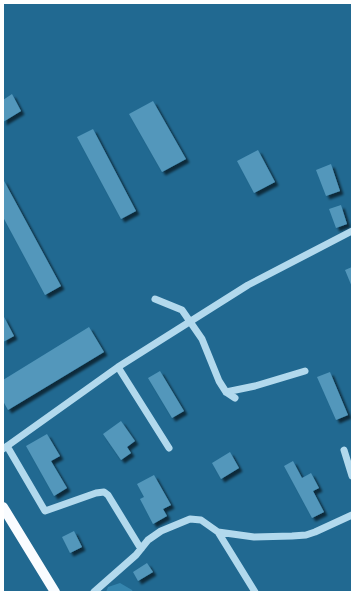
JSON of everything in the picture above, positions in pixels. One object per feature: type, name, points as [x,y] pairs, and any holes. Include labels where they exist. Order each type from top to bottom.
[{"type":"main road","points":[[3,506],[55,592]]},
{"type":"street","points":[[141,549],[104,492],[96,493],[45,511],[5,448],[118,367],[190,321],[248,285],[352,231]]},
{"type":"street","points":[[155,299],[182,310],[202,339],[219,381],[226,392],[235,398]]},
{"type":"street","points":[[118,367],[169,448]]},
{"type":"street","points":[[226,392],[255,386],[305,372]]},
{"type":"street","points":[[344,450],[352,476]]},
{"type":"street","points":[[218,532],[254,537],[306,535],[352,515]]},
{"type":"street","points":[[94,592],[118,572],[148,540],[161,531],[190,519],[202,520],[218,532],[255,592]]},
{"type":"shaded area","points":[[120,583],[133,592],[106,592],[108,587]]},
{"type":"building","points":[[12,94],[21,111],[3,122],[3,100]]},
{"type":"building","points":[[153,101],[186,159],[162,172],[129,114]]},
{"type":"building","points":[[93,129],[136,211],[121,219],[77,137]]},
{"type":"building","points":[[258,150],[275,182],[254,193],[237,161]]},
{"type":"building","points":[[331,164],[340,191],[326,196],[316,170]]},
{"type":"building","points":[[3,179],[61,286],[45,295],[3,217]]},
{"type":"building","points":[[341,205],[347,224],[336,228],[329,209]]},
{"type":"building","points":[[352,267],[352,287],[345,270]]},
{"type":"building","points":[[3,315],[14,336],[3,342]]},
{"type":"building","points":[[89,327],[104,352],[8,410],[3,401],[3,380]]},
{"type":"building","points":[[160,371],[184,411],[172,418],[148,378]]},
{"type":"building","points":[[330,372],[348,415],[336,420],[317,377]]},
{"type":"building","points":[[121,421],[135,441],[127,447],[131,453],[121,460],[103,434]]},
{"type":"building","points":[[47,434],[60,456],[51,461],[67,488],[54,496],[26,446]]},
{"type":"building","points":[[230,452],[239,468],[221,479],[212,463]]},
{"type":"building","points":[[293,461],[302,478],[311,473],[319,488],[313,491],[324,512],[312,518],[284,466]]},
{"type":"building","points":[[154,475],[171,505],[163,509],[167,516],[153,524],[140,499],[144,497],[137,484]]},
{"type":"building","points":[[74,531],[82,547],[70,553],[62,537]]},
{"type":"building","points":[[147,563],[153,572],[138,581],[133,572]]}]
